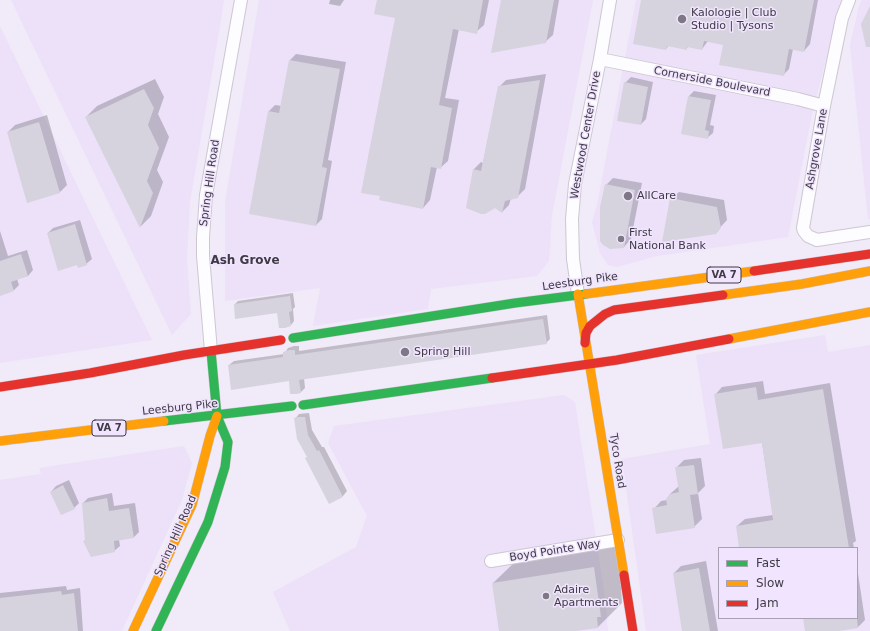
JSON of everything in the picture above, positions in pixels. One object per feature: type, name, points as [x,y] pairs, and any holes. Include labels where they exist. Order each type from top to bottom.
[{"type":"main road","name":"Leesburg Pike","points":[[293,338],[578,294],[736,274],[870,254]]},
{"type":"main road","points":[[585,343],[586,333],[590,326],[605,314],[614,310],[802,284],[870,271]]},
{"type":"main road","name":"Tyco Road","points":[[578,294],[633,631]]},
{"type":"main road","points":[[303,405],[616,360],[870,312]]},
{"type":"main road","points":[[0,387],[90,373],[184,355],[281,340]]},
{"type":"main road","name":"Spring Hill Road","points":[[156,631],[208,522],[223,476],[228,442],[217,416],[211,351]]},
{"type":"main road","name":"Leesburg Pike","points":[[0,441],[292,406]]},
{"type":"main road","name":"Spring Hill Road","points":[[133,631],[192,505],[210,436],[217,416]]},
{"type":"street","name":"Spring Hill Road","points":[[211,351],[203,256],[206,195],[241,0]]},
{"type":"street","name":"Westwood Center Drive","points":[[578,294],[573,259],[572,219],[575,184],[600,59],[610,0]]},
{"type":"street","name":"Ashgrove Lane","points":[[849,0],[842,18],[824,106],[803,228],[804,232],[808,236],[817,240],[870,232]]},
{"type":"street","name":"Cornerside Boulevard","points":[[600,59],[798,99],[824,106]]},
{"type":"street","name":"Boyd Pointe Way","points":[[491,562],[618,540]]},
{"type":"shaded area","points":[[11,0],[224,0],[190,202],[187,259],[191,314],[172,335]]},
{"type":"shaded area","points":[[259,0],[593,0],[552,215],[549,261],[537,276],[431,289],[428,309],[313,326],[320,288],[225,301],[225,202]]},
{"type":"shaded area","points":[[636,0],[841,0],[811,119],[788,237],[657,256],[617,267],[608,265],[600,253],[592,222],[597,205]]},
{"type":"shaded area","points":[[862,0],[870,0],[870,219],[868,219],[850,45],[859,6]]},
{"type":"shaded area","points":[[0,26],[152,340],[0,363]]},
{"type":"shaded area","points":[[825,335],[828,352],[870,345],[870,631],[646,631],[622,459],[710,444],[696,355]]},
{"type":"shaded area","points":[[564,395],[575,402],[605,597],[608,631],[290,631],[273,592],[356,547],[367,516],[328,443],[334,426]]},
{"type":"shaded area","points":[[184,446],[192,463],[182,500],[122,631],[0,631],[0,480],[41,474],[39,468]]},
{"type":"building","points":[[377,0],[483,0],[477,34],[453,29],[439,105],[452,108],[441,169],[431,167],[423,209],[379,200],[380,196],[361,193],[395,18],[374,14]]},
{"type":"building","points":[[501,0],[554,0],[546,43],[491,53]]},
{"type":"building","points":[[641,0],[814,0],[804,52],[789,49],[784,76],[719,65],[723,45],[704,41],[702,50],[687,47],[687,50],[667,46],[666,50],[633,44]]},
{"type":"building","points":[[870,6],[870,47],[866,47],[861,24]]},
{"type":"building","points":[[289,60],[340,69],[322,167],[327,168],[316,226],[249,214],[268,111],[279,113]]},
{"type":"building","points":[[540,80],[518,198],[505,201],[502,213],[495,208],[485,214],[481,214],[466,208],[473,169],[481,171],[498,86]]},
{"type":"building","points":[[624,82],[648,87],[641,125],[617,121]]},
{"type":"building","points":[[144,89],[154,108],[148,125],[159,148],[147,181],[153,193],[140,228],[85,117]]},
{"type":"building","points":[[688,96],[711,100],[705,130],[709,131],[708,139],[681,134]]},
{"type":"building","points":[[39,122],[60,193],[27,203],[7,132]]},
{"type":"building","points":[[605,184],[635,190],[624,248],[610,249],[603,245],[600,241],[600,207]]},
{"type":"building","points":[[670,198],[717,207],[721,228],[716,234],[662,242]]},
{"type":"building","points":[[75,224],[87,265],[78,268],[77,265],[58,271],[47,233]]},
{"type":"building","points":[[21,254],[28,276],[11,282],[14,291],[0,296],[0,261]]},
{"type":"building","points":[[290,296],[292,311],[289,312],[291,326],[279,328],[277,313],[235,319],[234,304]]},
{"type":"building","points":[[543,319],[547,344],[299,380],[301,393],[297,394],[290,394],[289,381],[231,390],[228,365],[283,357],[283,352],[289,350],[295,350],[295,355]]},
{"type":"building","points":[[756,387],[758,400],[823,389],[849,547],[739,547],[736,526],[773,520],[762,443],[723,449],[714,394]]},
{"type":"building","points":[[305,417],[308,435],[317,451],[319,450],[343,497],[329,504],[305,458],[307,457],[297,439],[294,418]]},
{"type":"building","points":[[694,465],[698,494],[690,495],[695,528],[656,534],[652,508],[667,505],[666,499],[670,494],[679,492],[675,467]]},
{"type":"building","points":[[63,485],[75,509],[61,515],[50,492]]},
{"type":"building","points":[[107,498],[109,511],[129,508],[134,538],[114,541],[115,552],[91,557],[83,541],[85,540],[82,503]]},
{"type":"building","name":"Adaire Apartments","points":[[594,567],[601,617],[597,617],[598,628],[576,631],[499,631],[492,583]]},
{"type":"building","points":[[699,568],[710,631],[682,631],[673,573]]},
{"type":"building","points":[[61,591],[62,595],[74,593],[78,631],[0,631],[0,598]]},
{"type":"building","points":[[803,619],[857,619],[858,628],[839,631],[805,631]]},
{"type":"traffic: fast","points":[[293,338],[515,303],[586,294]]},
{"type":"traffic: fast","points":[[156,631],[208,522],[225,467],[228,442],[217,416],[211,351]]},
{"type":"traffic: fast","points":[[303,405],[492,378]]},
{"type":"traffic: fast","points":[[164,421],[292,406]]},
{"type":"traffic: slow","points":[[586,294],[754,271]]},
{"type":"traffic: slow","points":[[723,295],[802,284],[870,271]]},
{"type":"traffic: slow","points":[[578,294],[624,575]]},
{"type":"traffic: slow","points":[[729,339],[870,312]]},
{"type":"traffic: slow","points":[[133,631],[192,505],[210,436],[217,416]]},
{"type":"traffic: slow","points":[[0,441],[164,421]]},
{"type":"traffic: jam","points":[[754,271],[870,254]]},
{"type":"traffic: jam","points":[[585,343],[586,333],[590,326],[605,314],[614,310],[723,295]]},
{"type":"traffic: jam","points":[[492,378],[617,360],[729,339]]},
{"type":"traffic: jam","points":[[0,387],[90,373],[184,355],[281,340]]},
{"type":"traffic: jam","points":[[624,575],[633,631]]},
{"type":"place","name":"Kalologie | Club Studio | Tysons","points":[[682,19]]},
{"type":"place","name":"AllCare","points":[[628,196]]},
{"type":"place","name":"First National Bank","points":[[621,239]]},
{"type":"place","name":"Spring Hill","points":[[405,352]]},
{"type":"place","name":"Adaire Apartments","points":[[546,596]]},
{"type":"district","name":"Ash Grove","points":[[245,261]]}]
